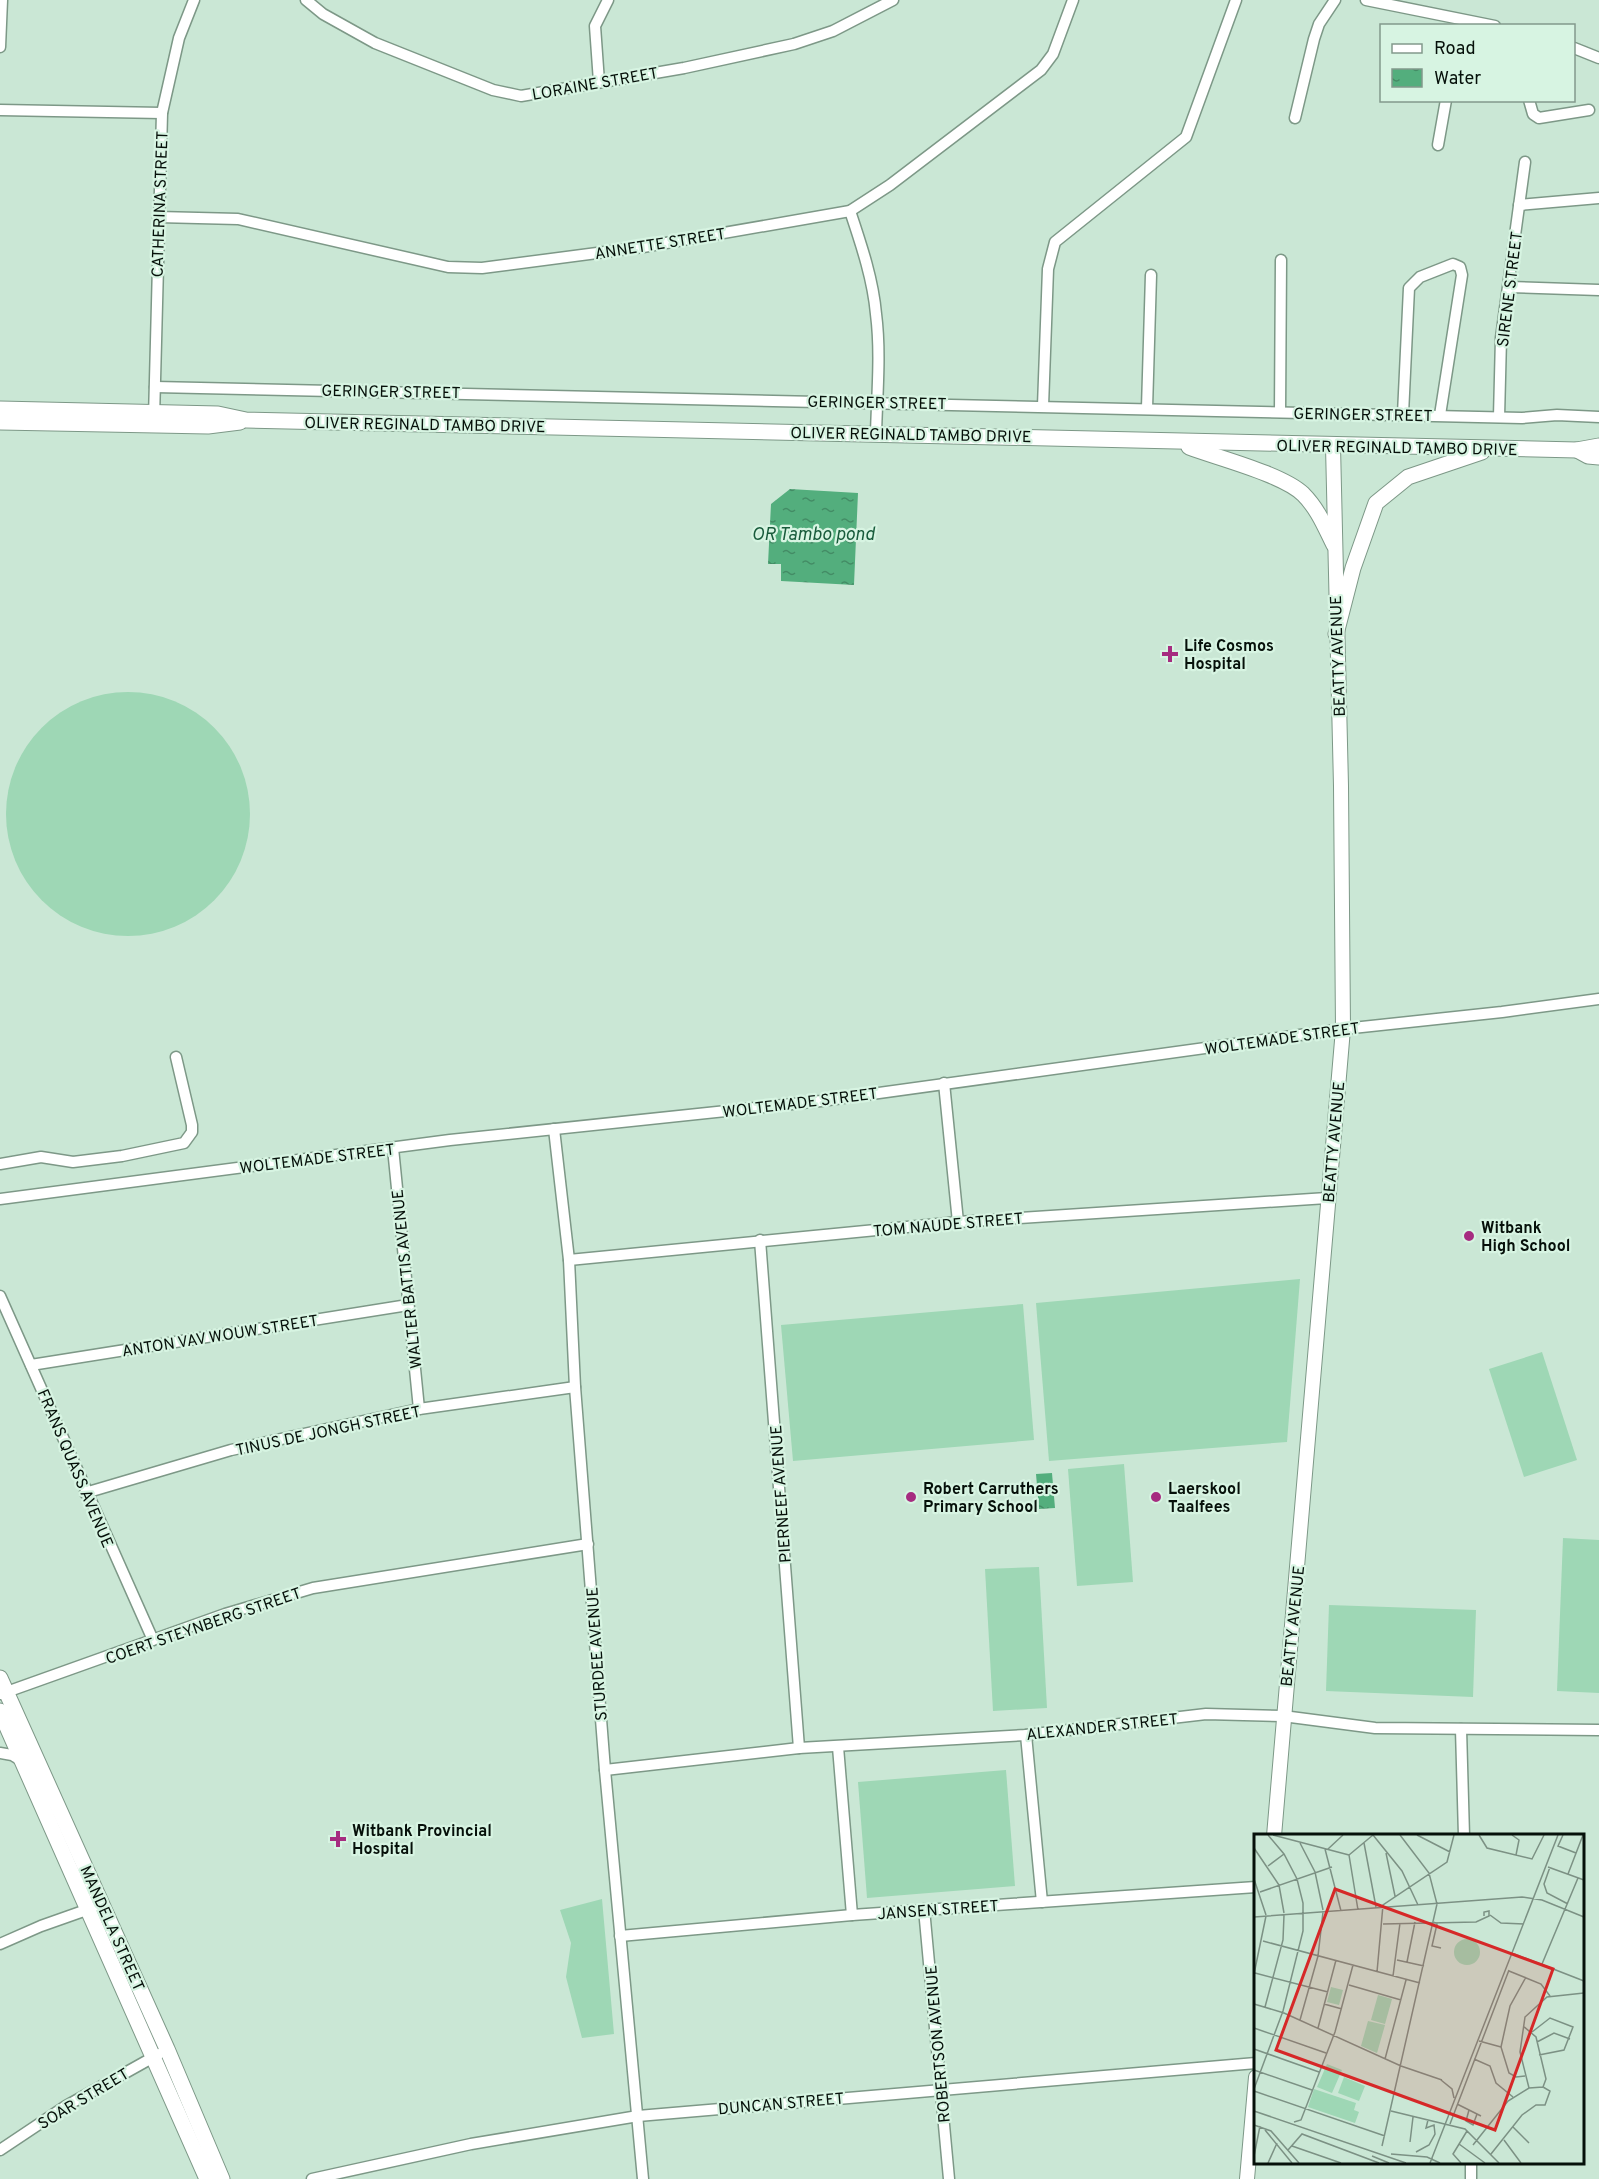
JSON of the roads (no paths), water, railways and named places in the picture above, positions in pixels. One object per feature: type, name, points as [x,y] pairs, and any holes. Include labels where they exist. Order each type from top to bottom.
[{"type":"main road","name":"OLIVER REGINALD TAMBO DRIVE","points":[[0,409],[154,419]]},
{"type":"main road","name":"OLIVER REGINALD TAMBO DRIVE","points":[[0,423],[154,419],[218,414],[246,420],[1333,446],[1577,450],[1599,446]]},
{"type":"main road","points":[[1177,442],[1286,482],[1302,493],[1317,510],[1334,545]]},
{"type":"main road","points":[[1336,634],[1353,568],[1376,503],[1408,477],[1493,448]]},
{"type":"main road","name":"OLIVER REGINALD TAMBO DRIVE","points":[[1577,450],[1588,456],[1599,457]]},
{"type":"main road","name":"MANDELA STREET","points":[[2,1688],[161,2053],[222,2179]]},
{"type":"main road","name":"MANDELA STREET","points":[[0,1711],[96,1907]]},
{"type":"main road","name":"MANDELA STREET","points":[[161,2053],[207,2179]]},
{"type":"street","points":[[0,48],[2,0]]},
{"type":"street","name":"CATHERINA STREET","points":[[154,419],[162,112],[179,38],[194,0]]},
{"type":"street","name":"LORAINE STREET","points":[[306,0],[323,14],[375,43],[510,94],[535,94],[794,44],[833,31],[893,0]]},
{"type":"street","points":[[599,82],[595,26],[608,0]]},
{"type":"street","name":"ANNETTE STREET","points":[[159,218],[237,219],[426,264],[462,268],[643,247],[850,211],[890,185],[1041,70],[1053,54],[1073,0]]},
{"type":"street","points":[[1043,406],[1048,269],[1053,248],[1065,231],[1186,137],[1236,0]]},
{"type":"street","points":[[1295,118],[1319,24],[1335,0]]},
{"type":"street","points":[[1366,0],[1478,24]]},
{"type":"street","points":[[1575,48],[1599,58]]},
{"type":"street","points":[[1438,145],[1446,102]]},
{"type":"street","points":[[1530,102],[1533,114],[1539,118],[1589,110]]},
{"type":"street","points":[[0,110],[162,112]]},
{"type":"street","name":"SIRENE STREET","points":[[1499,417],[1502,338],[1525,162]]},
{"type":"street","points":[[1519,205],[1599,198]]},
{"type":"street","points":[[850,211],[866,264],[876,312],[876,434]]},
{"type":"street","points":[[1280,412],[1281,260]]},
{"type":"street","points":[[1403,414],[1409,288],[1420,277],[1453,264],[1460,267],[1462,275],[1440,415]]},
{"type":"street","points":[[1147,408],[1151,275]]},
{"type":"street","points":[[1509,287],[1599,290]]},
{"type":"street","name":"GERINGER STREET","points":[[155,387],[1499,417],[1599,417]]},
{"type":"street","name":"BEATTY AVENUE","points":[[1274,1834],[1282,1716],[1302,1537],[1327,1198],[1343,1029],[1341,786],[1333,446]]},
{"type":"street","name":"WOLTEMADE STREET","points":[[0,1199],[393,1148],[821,1101],[1343,1029],[1599,999]]},
{"type":"street","points":[[0,1164],[41,1157],[73,1162],[123,1156],[184,1143],[192,1132],[192,1125],[176,1057]]},
{"type":"street","points":[[944,1083],[958,1222]]},
{"type":"street","name":"STURDEE AVENUE","points":[[555,1129],[569,1260],[575,1387],[605,1770],[644,2179]]},
{"type":"street","name":"WALTER BATTIS AVENUE","points":[[393,1148],[419,1409]]},
{"type":"street","name":"TOM NAUDE STREET","points":[[569,1260],[958,1222],[1327,1198]]},
{"type":"street","name":"PIERNEEF AVENUE","points":[[760,1240],[799,1748]]},
{"type":"street","name":"FRANS QUASS AVENUE","points":[[0,1296],[85,1493],[153,1640]]},
{"type":"street","name":"ANTON VAV WOUW STREET","points":[[31,1365],[408,1305]]},
{"type":"street","name":"TINUS DE JONGH STREET","points":[[85,1493],[231,1450],[419,1409],[575,1387]]},
{"type":"street","name":"COERT STEYNBERG STREET","points":[[2,1688],[153,1640],[225,1614],[312,1588],[588,1544]]},
{"type":"street","name":"ALEXANDER STREET","points":[[605,1770],[799,1748],[1026,1735],[1206,1714],[1282,1716],[1376,1728],[1599,1730]]},
{"type":"street","points":[[1461,1729],[1464,1834]]},
{"type":"street","points":[[1026,1735],[1042,1902]]},
{"type":"street","points":[[838,1747],[852,1915]]},
{"type":"street","points":[[0,1753],[12,1755],[23,1762]]},
{"type":"street","name":"JANSEN STREET","points":[[620,1936],[924,1909],[1254,1887]]},
{"type":"street","points":[[0,1944],[96,1907]]},
{"type":"street","name":"ROBERTSON AVENUE","points":[[924,1909],[949,2179]]},
{"type":"street","name":"SOAR STREET","points":[[0,2150],[66,2106],[161,2053]]},
{"type":"street","name":"DUNCAN STREET","points":[[312,2179],[460,2146],[638,2116],[1254,2062]]},
{"type":"street","points":[[1247,2179],[1254,2100]]},
{"type":"water","name":"OR Tambo pond","points":[[790,489],[858,493],[854,585],[781,581],[781,564],[768,564],[771,504]]},
{"type":"water","points":[[1052,1473],[1055,1508],[1039,1509],[1036,1474]]},
{"type":"place","name":"Life Cosmos Hospital","points":[[1170,654]]},
{"type":"place","name":"Witbank High School","points":[[1469,1236]]},
{"type":"place","name":"Robert Carruthers Primary School","points":[[911,1497]]},
{"type":"place","name":"Laerskool Taalfees","points":[[1156,1497]]},
{"type":"place","name":"Witbank Provincial Hospital","points":[[338,1839]]}]
